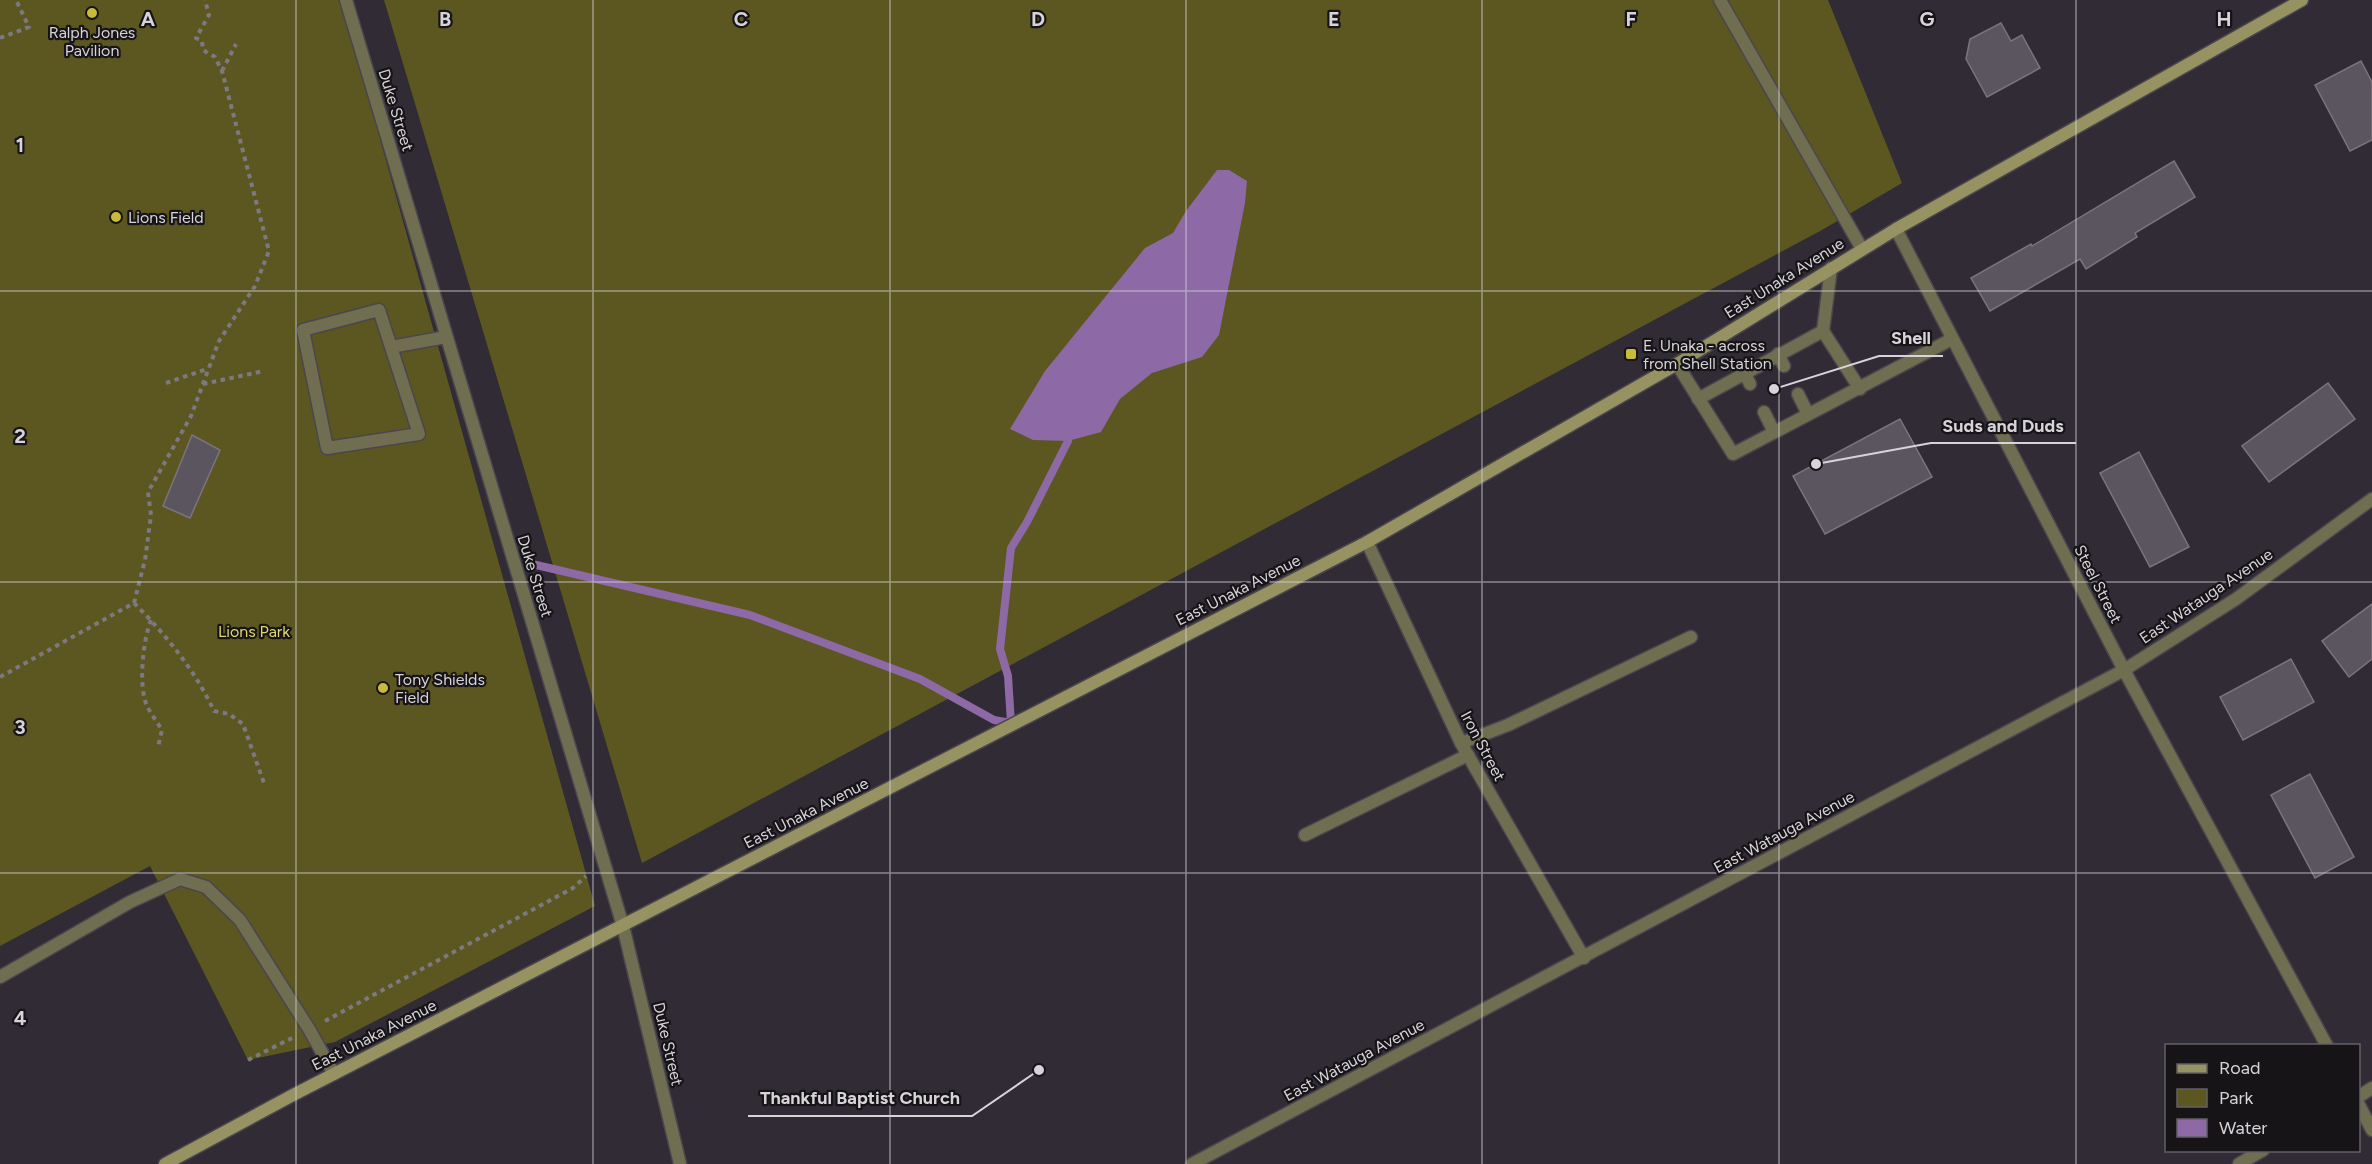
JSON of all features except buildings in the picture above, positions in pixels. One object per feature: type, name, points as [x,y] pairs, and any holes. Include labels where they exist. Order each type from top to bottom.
[{"type":"main road","name":"East Unaka Avenue","points":[[165,1164],[334,1074],[1367,542],[1677,364],[1896,229],[2302,0]]},
{"type":"street","name":"Duke Street","points":[[346,0],[623,926],[680,1164]]},
{"type":"street","points":[[1720,0],[1862,249]]},
{"type":"street","name":"Steel Street","points":[[1896,229],[2124,670],[2326,1044]]},
{"type":"street","points":[[1831,268],[1823,331],[1860,389]]},
{"type":"street","points":[[379,310],[391,347],[419,434],[327,448],[303,330],[379,310]]},
{"type":"street","points":[[1698,399],[1823,331]]},
{"type":"street","points":[[391,347],[446,337]]},
{"type":"street","points":[[1677,364],[1733,454],[1952,339]]},
{"type":"street","points":[[1778,354],[1784,366]]},
{"type":"street","points":[[1744,372],[1750,384]]},
{"type":"street","points":[[1798,394],[1808,414]]},
{"type":"street","points":[[1764,412],[1774,432]]},
{"type":"street","name":"East Watauga Avenue","points":[[1192,1164],[2124,670],[2236,599],[2372,499]]},
{"type":"street","name":"Iron Street","points":[[1367,542],[1461,743],[1584,958]]},
{"type":"street","points":[[1461,743],[1508,725],[1691,637]]},
{"type":"street","points":[[1305,835],[1468,755]]},
{"type":"street","points":[[0,976],[130,902],[180,879],[206,887],[240,920],[309,1029],[334,1074]]},
{"type":"street","points":[[2360,1107],[2372,1130]]},
{"type":"street","points":[[2239,1164],[2260,1152]]},
{"type":"path","points":[[0,38],[29,27],[16,0]]},
{"type":"path","points":[[0,677],[134,603],[145,561],[151,515],[148,492],[191,416],[219,341],[255,286],[269,251],[222,71],[214,57],[203,50],[202,41],[196,38],[208,15],[205,0]]},
{"type":"path","points":[[222,71],[236,44]]},
{"type":"path","points":[[166,383],[207,369]]},
{"type":"path","points":[[202,384],[264,371]]},
{"type":"path","points":[[134,603],[152,620],[202,686],[214,711],[229,714],[243,724],[265,786]]},
{"type":"path","points":[[152,620],[145,636],[143,668],[146,704],[162,730],[158,747]]},
{"type":"path","points":[[248,1060],[573,888],[586,876]]},
{"type":"green space","name":"Lions Park","points":[[0,0],[341,0],[595,906],[335,1042],[248,1060],[150,866],[0,946]]},
{"type":"green space","points":[[384,0],[1828,0],[1902,183],[1822,230],[642,863]]},
{"type":"water","points":[[1217,170],[1229,170],[1247,181],[1245,203],[1219,335],[1202,357],[1152,373],[1120,399],[1101,432],[1068,441],[1033,440],[1010,429],[1045,371],[1145,248],[1173,233],[1186,211]]},
{"type":"waterway","points":[[532,564],[750,615],[920,679],[994,720],[1011,723],[1008,676],[1000,649],[1011,548],[1027,522],[1068,441]]},
{"type":"place","name":"Ralph Jones Pavilion","points":[[92,13]]},
{"type":"place","name":"Lions Field","points":[[116,217]]},
{"type":"place","name":"E. Unaka - across from Shell Station","points":[[1631,354]]},
{"type":"place","name":"Shell","points":[[1774,389]]},
{"type":"place","name":"Suds and Duds","points":[[1816,464]]},
{"type":"place","name":"Tony Shields Field","points":[[383,688]]},
{"type":"place","name":"Thankful Baptist Church","points":[[1039,1070]]}]
